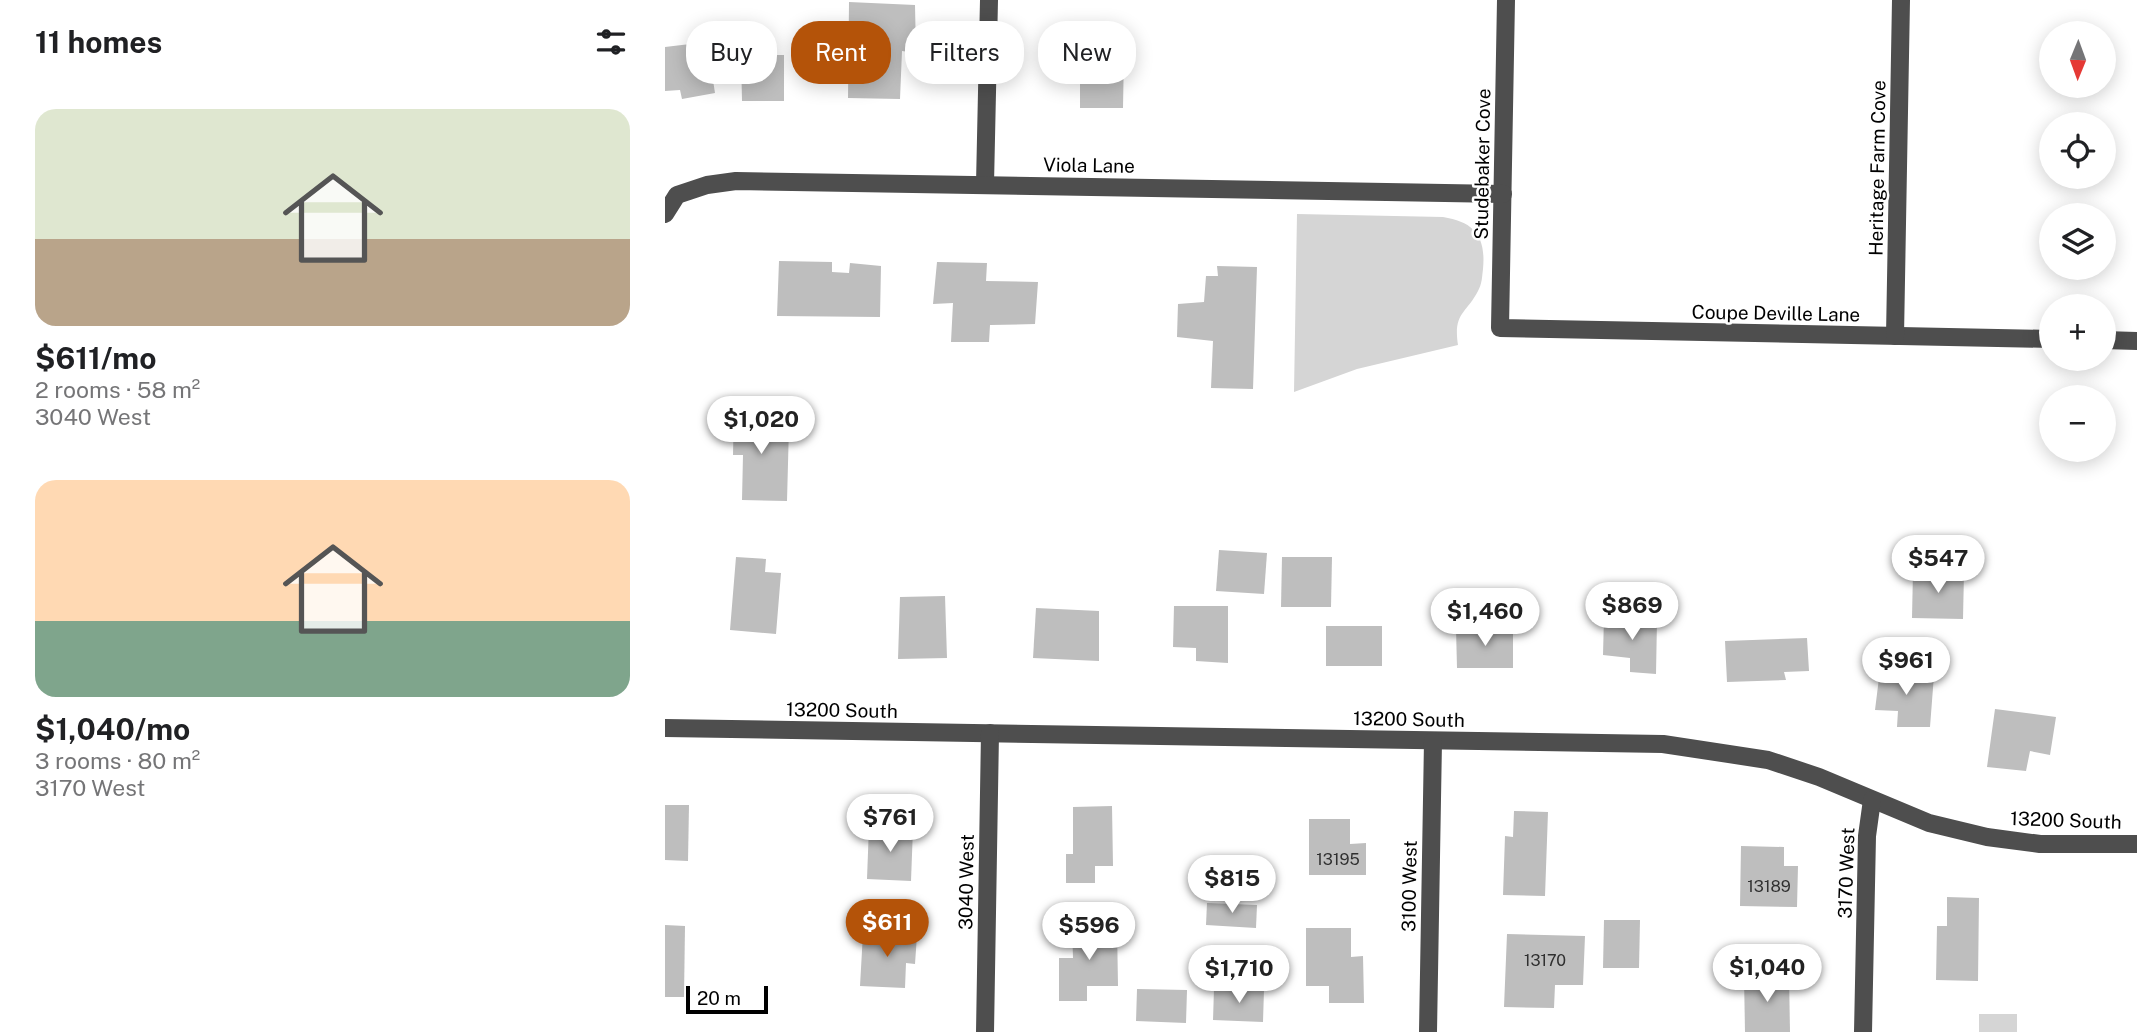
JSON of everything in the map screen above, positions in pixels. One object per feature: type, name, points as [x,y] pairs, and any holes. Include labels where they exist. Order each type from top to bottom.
[{"type":"street","points":[[985,184],[989,0]]},
{"type":"street","name":"Studebaker Cove","points":[[1500,328],[1506,0]]},
{"type":"street","name":"Heritage Farm Cove","points":[[1895,336],[1901,0]]},
{"type":"street","name":"Viola Lane","points":[[665,214],[677,195],[706,185],[736,181],[1503,194]]},
{"type":"street","name":"Coupe Deville Lane","points":[[1500,328],[2039,339]]},
{"type":"street","points":[[2116,340],[2137,341]]},
{"type":"street","name":"13200 South","points":[[665,728],[1663,744],[1768,760],[1819,777],[1929,823],[1987,837],[2040,844],[2137,844]]},
{"type":"street","name":"3040 West","points":[[985,1032],[990,733]]},
{"type":"street","name":"3100 West","points":[[1428,1032],[1433,741]]},
{"type":"street","name":"3170 West","points":[[1863,1032],[1867,836],[1872,800]]},
{"type":"shaded area","points":[[1297,214],[1443,217],[1471,227],[1483,248],[1482,280],[1459,320],[1458,345],[1357,369],[1294,392]]},
{"type":"shaded area","points":[[1979,1014],[2017,1014],[2017,1032],[1979,1032]]},
{"type":"building","points":[[849,2],[915,5],[915,21],[905,21],[900,99],[848,98],[848,84],[891,84],[891,21],[849,21]]},
{"type":"building","points":[[686,44],[686,84],[714,84],[715,93],[682,99],[680,90],[665,91],[665,47]]},
{"type":"building","points":[[777,55],[784,55],[784,101],[742,101],[742,84],[777,84]]},
{"type":"building","points":[[1080,84],[1123,84],[1123,108],[1080,108]]},
{"type":"building","points":[[779,261],[832,262],[832,272],[849,273],[850,263],[881,266],[880,317],[777,316]]},
{"type":"building","points":[[937,262],[987,263],[986,281],[1038,282],[1035,324],[990,325],[989,342],[951,342],[953,303],[933,304]]},
{"type":"building","points":[[1217,266],[1257,267],[1253,389],[1211,388],[1213,341],[1177,337],[1178,304],[1204,302],[1206,276],[1218,276]]},
{"type":"building","points":[[734,407],[763,408],[763,426],[789,426],[787,501],[742,500],[743,455],[733,455]]},
{"type":"building","points":[[1219,550],[1267,553],[1264,594],[1216,591]]},
{"type":"building","points":[[736,557],[766,559],[765,572],[781,573],[776,634],[730,630]]},
{"type":"building","points":[[1282,557],[1332,557],[1331,607],[1281,607]]},
{"type":"building","points":[[1913,571],[1964,572],[1963,619],[1912,618]]},
{"type":"building","points":[[945,596],[947,658],[898,659],[900,597]]},
{"type":"building","points":[[1174,606],[1228,606],[1228,663],[1196,661],[1196,648],[1173,647]]},
{"type":"building","points":[[1036,608],[1099,611],[1099,661],[1033,658]]},
{"type":"building","points":[[1604,617],[1657,620],[1656,674],[1630,672],[1630,658],[1603,655]]},
{"type":"building","points":[[1326,626],[1382,626],[1382,666],[1326,666]]},
{"type":"building","points":[[1456,628],[1513,628],[1513,668],[1457,668]]},
{"type":"building","points":[[1807,638],[1809,671],[1784,672],[1786,680],[1727,682],[1725,641]]},
{"type":"building","points":[[1880,670],[1934,675],[1930,727],[1897,727],[1898,711],[1875,710]]},
{"type":"building","points":[[1995,709],[2056,717],[2050,755],[2030,751],[2026,771],[1987,767]]},
{"type":"building","points":[[665,805],[689,805],[688,861],[665,860]]},
{"type":"building","points":[[1112,806],[1113,866],[1095,866],[1095,883],[1066,883],[1066,854],[1073,854],[1073,807]]},
{"type":"building","points":[[1514,811],[1548,812],[1545,896],[1503,895],[1505,836],[1513,837]]},
{"type":"building","points":[[1309,819],[1350,819],[1350,844],[1366,843],[1366,875],[1309,875]]},
{"type":"building","points":[[869,826],[913,828],[911,881],[867,879]]},
{"type":"building","points":[[1741,846],[1784,847],[1784,866],[1798,866],[1797,907],[1740,906]]},
{"type":"building","points":[[1947,897],[1979,898],[1978,981],[1936,980],[1937,926],[1947,926]]},
{"type":"building","points":[[1207,903],[1257,905],[1256,928],[1206,925]]},
{"type":"building","points":[[1604,920],[1640,920],[1639,968],[1603,968]]},
{"type":"building","points":[[665,925],[685,926],[684,997],[665,997]]},
{"type":"building","points":[[1072,926],[1117,926],[1118,986],[1087,986],[1087,1001],[1059,1001],[1059,958],[1073,958]]},
{"type":"building","points":[[1306,928],[1351,928],[1351,957],[1363,956],[1364,1003],[1329,1003],[1329,986],[1306,986]]},
{"type":"building","points":[[863,933],[917,935],[915,964],[906,963],[905,988],[860,986]]},
{"type":"building","points":[[1507,934],[1585,936],[1583,985],[1555,985],[1554,1008],[1504,1007]]},
{"type":"building","points":[[1789,975],[1790,1032],[1745,1032],[1744,976]]},
{"type":"building","points":[[1214,988],[1264,989],[1263,1022],[1213,1020]]},
{"type":"building","points":[[1137,989],[1187,990],[1186,1023],[1136,1021]]}]
